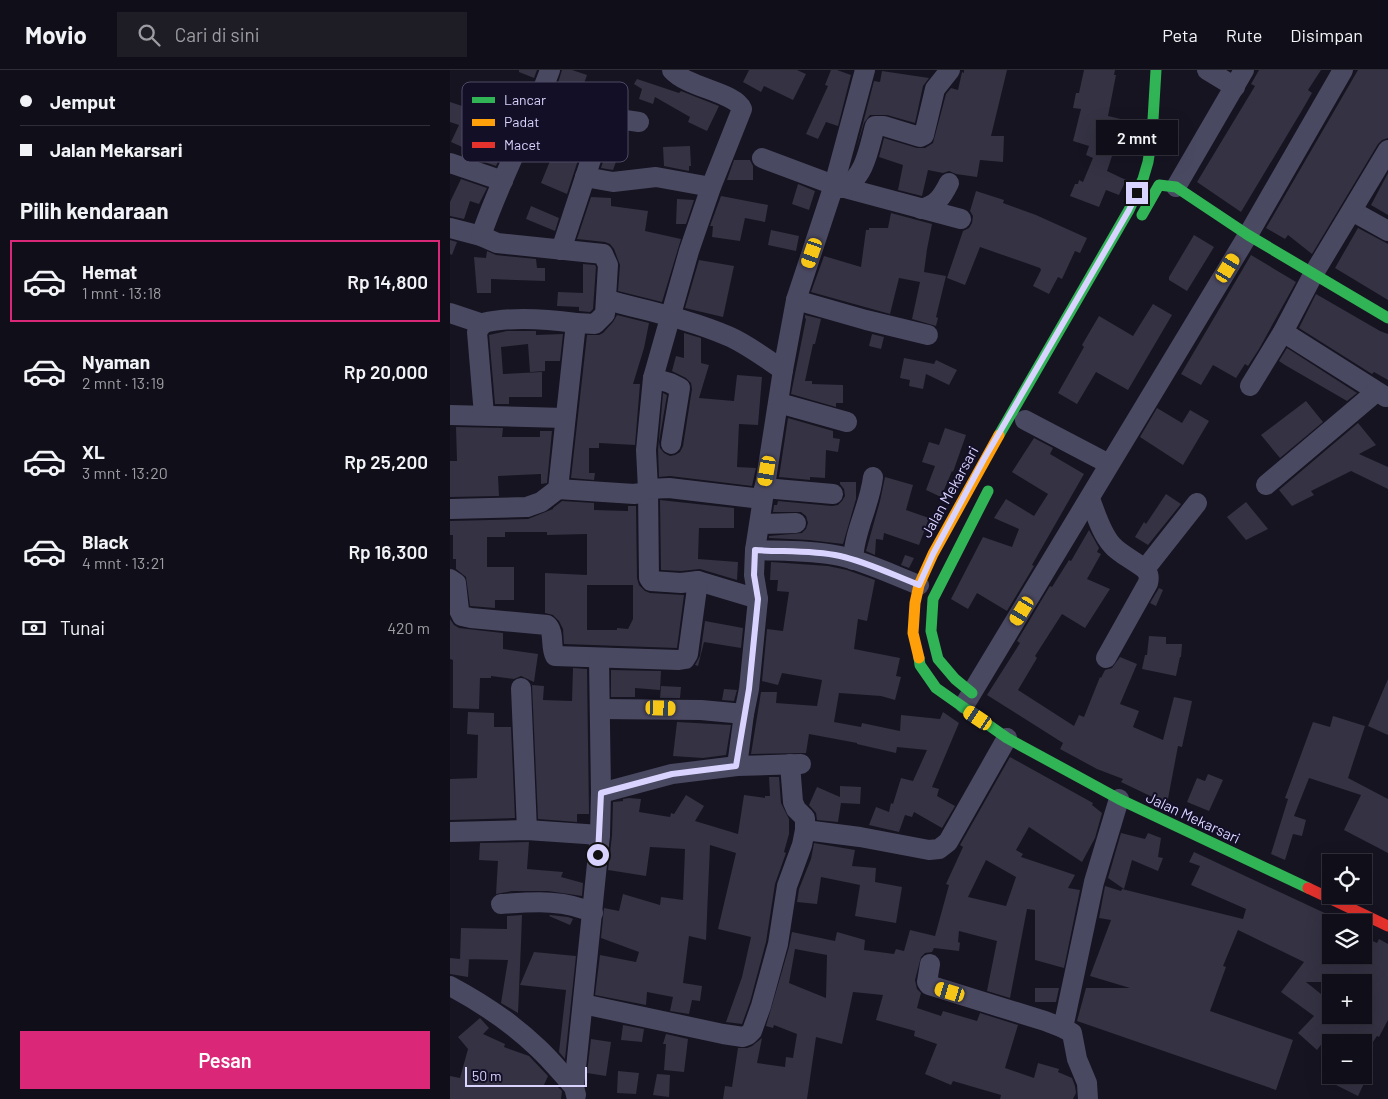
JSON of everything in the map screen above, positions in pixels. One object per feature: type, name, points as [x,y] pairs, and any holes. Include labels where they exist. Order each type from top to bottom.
[{"type":"street","points":[[546,82],[550,70]]},
{"type":"street","points":[[672,70],[677,76],[692,84],[736,100],[742,109],[711,187],[653,378],[646,450],[649,578],[651,581],[661,582],[681,583],[698,581],[758,599]]},
{"type":"street","points":[[736,766],[749,689],[758,599],[754,575],[755,550],[783,370],[796,300],[838,187],[865,70]]},
{"type":"street","points":[[838,187],[849,185],[860,170],[866,159],[875,126],[884,126],[924,136],[935,89],[950,70]]},
{"type":"street","name":"Jalan Mekarsari","points":[[1156,70],[1148,156],[1144,175],[1137,193],[1124,219],[984,459],[933,554],[919,585],[915,603],[913,633],[920,665],[936,688],[967,701],[1007,738],[1119,799],[1388,926]]},
{"type":"street","points":[[1176,187],[1239,78],[1207,70]]},
{"type":"street","points":[[967,701],[1248,235],[1343,70]]},
{"type":"street","points":[[628,120],[639,122]]},
{"type":"street","points":[[1250,386],[1283,332],[1314,273],[1388,152]]},
{"type":"street","points":[[762,158],[838,187],[961,219]]},
{"type":"street","points":[[481,236],[511,162]]},
{"type":"street","points":[[561,250],[590,162]]},
{"type":"street","points":[[450,163],[503,181]]},
{"type":"street","points":[[585,177],[612,182],[656,177],[711,187]]},
{"type":"street","points":[[922,209],[940,199],[950,183]]},
{"type":"street","points":[[1135,227],[1159,185],[1176,187],[1248,235],[1388,318]]},
{"type":"street","points":[[1352,211],[1388,231]]},
{"type":"street","points":[[450,228],[481,236],[497,243],[603,254],[608,265],[605,314],[595,324],[514,319],[488,321],[482,324],[477,332],[484,415]]},
{"type":"street","points":[[606,300],[700,325],[730,336],[783,370]]},
{"type":"street","points":[[796,300],[928,336]]},
{"type":"street","points":[[450,313],[482,324]]},
{"type":"street","points":[[558,489],[576,323]]},
{"type":"street","points":[[1266,485],[1382,395],[1283,332]]},
{"type":"street","points":[[653,378],[680,388],[671,444]]},
{"type":"street","points":[[779,403],[848,422]]},
{"type":"street","points":[[450,415],[565,418]]},
{"type":"street","points":[[1025,420],[1109,464]]},
{"type":"street","points":[[853,560],[855,540],[873,476]]},
{"type":"street","points":[[967,701],[955,679],[938,659],[931,631],[933,598],[994,479]]},
{"type":"street","points":[[450,509],[527,507],[541,502],[558,489],[634,494],[648,489],[668,488],[763,494],[833,494]]},
{"type":"street","points":[[1090,499],[1101,527],[1112,545],[1128,559],[1145,569],[1149,577],[1148,583],[1106,658]]},
{"type":"street","points":[[1145,569],[1197,503]]},
{"type":"street","points":[[760,524],[796,523]]},
{"type":"street","points":[[755,550],[815,553],[853,560],[919,585]]},
{"type":"street","points":[[450,579],[456,583],[459,610],[462,616],[547,625],[551,630],[555,656],[685,659],[691,639],[698,581]]},
{"type":"street","points":[[576,1093],[600,835],[600,658]]},
{"type":"street","points":[[521,688],[527,830]]},
{"type":"street","points":[[600,709],[671,709],[744,714]]},
{"type":"street","points":[[805,830],[860,837],[928,850],[939,848],[948,842],[1007,738]]},
{"type":"street","points":[[583,1004],[724,1034],[743,1037],[748,1035],[752,1031],[761,1006],[776,953],[787,886],[802,845],[805,830],[805,818],[792,802],[795,764],[736,766],[672,774],[601,793]]},
{"type":"street","points":[[1063,1028],[1094,882],[1119,799]]},
{"type":"street","points":[[450,832],[527,830],[600,835]]},
{"type":"street","points":[[501,904],[563,903],[593,913]]},
{"type":"street","points":[[930,964],[927,982],[929,985],[1063,1028],[1072,1033],[1077,1059],[1086,1082],[1088,1099]]},
{"type":"street","points":[[450,986],[499,1015],[538,1048],[576,1093]]},
{"type":"building","points":[[519,70],[537,70],[534,78],[519,72]]},
{"type":"building","points":[[562,70],[572,70],[587,75],[585,82],[558,82]]},
{"type":"building","points":[[749,70],[797,70],[806,74],[793,100],[764,86],[761,92],[743,82]]},
{"type":"building","points":[[831,70],[851,75],[838,126],[826,122],[818,139],[806,134],[828,86],[825,85]]},
{"type":"building","points":[[964,70],[1007,70],[991,136],[1004,136],[1003,162],[980,160],[977,177],[949,171],[943,173],[928,170],[922,196],[898,190],[903,165],[879,157],[884,138],[917,148],[925,148],[933,143],[946,94],[951,88],[958,90]]},
{"type":"building","points":[[1084,70],[1115,70],[1114,75],[1116,75],[1108,116],[1133,122],[1129,140],[1118,138],[1107,171],[1126,180],[1119,195],[1106,190],[1099,207],[1070,196],[1075,184],[1078,184],[1079,180],[1083,182],[1093,158],[1086,155],[1089,146],[1073,141],[1081,109],[1073,108],[1076,93],[1079,93]]},
{"type":"building","points":[[1259,70],[1321,70],[1308,90],[1312,93],[1241,212],[1197,182],[1255,86],[1251,84]]},
{"type":"building","points":[[1358,70],[1388,70],[1388,138],[1378,144],[1312,254],[1288,235],[1285,239],[1266,228]]},
{"type":"building","points":[[882,71],[929,78],[923,86],[915,123],[887,115],[870,115],[864,123],[856,150],[874,81],[880,82]]},
{"type":"building","points":[[637,79],[679,93],[681,91],[719,106],[707,131],[688,122],[690,117],[655,97],[653,104],[639,99],[642,89],[634,84]]},
{"type":"building","points":[[450,102],[462,106],[462,147],[451,142],[459,125],[450,122]]},
{"type":"building","points":[[690,146],[691,166],[689,166],[689,171],[664,166],[663,147]]},
{"type":"building","points":[[734,160],[750,160],[753,166],[753,180],[727,180]]},
{"type":"building","points":[[484,162],[498,162],[496,166]]},
{"type":"building","points":[[550,162],[577,162],[567,194],[541,183]]},
{"type":"building","points":[[603,162],[616,162],[613,170],[601,168]]},
{"type":"building","points":[[1388,173],[1388,215],[1371,205]]},
{"type":"building","points":[[461,179],[487,188],[479,204],[470,201],[464,219],[450,216],[450,202]]},
{"type":"building","points":[[798,184],[815,191],[809,210],[792,204]]},
{"type":"building","points":[[976,191],[1004,200],[1003,203],[1036,215],[1087,238],[1080,253],[1075,251],[1062,279],[1058,277],[1049,294],[1033,286],[1041,270],[1040,268],[980,247],[965,285],[947,278],[963,231],[969,228],[972,223],[973,216],[970,211]]},
{"type":"building","points":[[721,196],[768,205],[765,222],[745,218],[740,241],[712,237],[713,226],[710,226]]},
{"type":"building","points":[[591,197],[611,198],[611,206],[648,211],[645,231],[681,239],[662,302],[618,291],[620,265],[614,249],[605,242],[577,239]]},
{"type":"building","points":[[677,199],[694,200],[686,224],[676,224]]},
{"type":"building","points":[[531,206],[559,218],[555,231],[526,219]]},
{"type":"building","points":[[891,213],[932,224],[924,272],[946,276],[936,317],[938,318],[936,326],[912,319],[920,282],[899,278],[890,314],[811,292],[824,256],[861,267],[866,230],[869,230],[869,228],[888,228]]},
{"type":"building","points":[[1358,228],[1388,244],[1388,300],[1335,268]]},
{"type":"building","points":[[771,230],[799,236],[796,251],[768,245]]},
{"type":"building","points":[[1194,235],[1214,247],[1187,291],[1169,280],[1169,277]]},
{"type":"building","points":[[450,240],[457,242],[452,255],[450,254]]},
{"type":"building","points":[[487,251],[496,255],[536,259],[537,268],[545,268],[545,281],[491,279],[491,293],[477,293],[474,257],[486,258]]},
{"type":"building","points":[[1251,255],[1296,282],[1248,366],[1245,364],[1236,378],[1213,365],[1201,385],[1181,374]]},
{"type":"building","points":[[699,260],[734,266],[723,317],[685,308]]},
{"type":"building","points":[[583,264],[595,265],[596,267],[593,309],[590,312],[579,311],[579,307],[557,306],[558,292],[583,293]]},
{"type":"building","points":[[1316,294],[1388,334],[1388,380],[1374,372],[1372,374],[1299,328]]},
{"type":"building","points":[[1153,304],[1172,315],[1128,390],[1096,372],[1077,404],[1058,393],[1099,316],[1133,336]]},
{"type":"building","points":[[617,315],[649,323],[644,348],[633,384],[640,384],[635,445],[599,443],[599,448],[589,448],[589,473],[595,473],[594,480],[571,478],[587,335],[603,333]]},
{"type":"building","points":[[805,315],[821,319],[805,381],[812,381],[812,384],[843,385],[843,403],[836,403],[836,407],[791,394],[806,319]]},
{"type":"building","points":[[507,331],[536,331],[536,335],[563,334],[560,361],[545,361],[545,371],[530,372],[528,344],[501,347],[503,374],[542,372],[542,397],[509,397],[509,404],[495,404],[489,335]]},
{"type":"building","points":[[684,333],[701,338],[701,363],[709,365],[699,398],[734,401],[737,375],[762,377],[758,425],[739,424],[737,467],[756,468],[752,486],[670,476],[659,477],[658,450],[663,393],[667,395],[659,442],[660,448],[670,456],[680,452],[683,446],[692,389],[691,383],[686,378],[672,371],[676,356],[684,358]]},
{"type":"building","points":[[872,334],[884,337],[881,349],[869,346]]},
{"type":"building","points":[[1287,348],[1357,393],[1347,401],[1285,365],[1279,361]]},
{"type":"building","points":[[904,358],[934,364],[936,360],[957,370],[949,385],[926,374],[923,389],[909,386],[910,380],[900,378]]},
{"type":"building","points":[[1306,401],[1323,422],[1280,458],[1261,435]]},
{"type":"building","points":[[1157,408],[1182,423],[1190,410],[1209,421],[1183,465],[1140,437]]},
{"type":"building","points":[[788,418],[833,431],[833,438],[840,439],[838,452],[826,450],[825,478],[810,477],[810,480],[779,477]]},
{"type":"building","points":[[1358,423],[1376,445],[1359,454],[1388,467],[1388,489],[1351,471],[1311,491],[1314,495],[1292,506],[1279,490]]},
{"type":"building","points":[[456,427],[503,428],[502,437],[540,437],[540,431],[552,431],[547,483],[541,484],[541,474],[498,476],[499,496],[450,497],[450,461],[457,461]]},
{"type":"building","points":[[945,428],[966,435],[953,472],[941,497],[926,490],[935,466],[922,462],[929,442],[939,445]]},
{"type":"building","points":[[1034,438],[1053,448],[1050,454],[1084,474],[1007,611],[977,593],[968,609],[951,599],[983,537],[1012,547],[1019,529],[994,518],[1006,499],[1034,516],[1048,494],[1012,472]]},
{"type":"building","points":[[885,477],[913,485],[906,510],[929,518],[919,545],[884,533],[883,540],[876,539],[875,555],[866,551]]},
{"type":"building","points":[[840,482],[856,482],[856,499],[843,544],[769,538],[769,536],[802,533],[808,523],[806,516],[801,512],[773,512],[774,505],[777,505],[778,501],[838,505],[845,496]]},
{"type":"building","points":[[1166,494],[1181,504],[1148,545],[1135,537]]},
{"type":"building","points":[[660,500],[734,508],[734,528],[699,528],[698,559],[738,562],[737,580],[700,569],[681,571],[661,570]]},
{"type":"building","points":[[562,501],[594,503],[594,510],[628,511],[628,506],[636,506],[637,578],[639,585],[650,593],[684,595],[677,648],[564,644],[563,629],[559,621],[553,615],[545,613],[545,573],[587,575],[587,534],[547,535],[547,532],[505,532],[505,537],[487,537],[487,567],[514,567],[514,600],[495,600],[495,608],[470,606],[466,577],[456,569],[456,559],[453,559],[453,535],[450,535],[450,521],[528,519],[553,509]],"holes":[[[587,585],[633,585],[633,619],[628,629],[587,630]]]},
{"type":"building","points":[[1246,502],[1268,529],[1246,540],[1227,517]]},
{"type":"building","points":[[1089,530],[1099,548],[1097,552],[1101,554],[1087,579],[1110,589],[1085,628],[1062,614],[1035,656],[1037,658],[1018,690],[1074,726],[1079,715],[1084,717],[1100,677],[1105,670],[1112,668],[1120,657],[1137,664],[1120,704],[1139,711],[1133,727],[1163,740],[1174,697],[1192,701],[1182,747],[1178,746],[1167,804],[1121,782],[1123,779],[1097,769],[1060,749],[1063,743],[987,695],[1020,643],[1017,641],[1050,586],[1052,587],[1069,560],[1071,561]]},
{"type":"building","points":[[905,555],[914,558],[909,568],[901,565]]},
{"type":"building","points":[[771,562],[828,566],[847,570],[875,580],[867,621],[858,619],[854,649],[900,658],[896,676],[901,677],[895,700],[881,696],[839,693],[834,722],[861,727],[862,723],[900,731],[901,715],[940,719],[943,712],[959,723],[932,787],[939,789],[937,796],[955,806],[942,828],[914,812],[912,817],[905,815],[899,832],[869,825],[876,807],[889,812],[901,778],[913,781],[927,750],[897,747],[896,753],[809,734],[806,753],[751,754],[761,692],[777,692],[776,703],[817,706],[822,680],[782,673],[778,685],[762,681],[767,629],[783,631],[789,592],[777,591],[778,580],[770,580]]},
{"type":"building","points":[[1159,588],[1163,590],[1156,606],[1150,603]]},
{"type":"building","points":[[450,619],[459,628],[503,633],[503,649],[538,654],[534,682],[521,676],[514,679],[491,676],[491,678],[480,678],[479,709],[453,708],[453,660],[450,659]]},
{"type":"building","points":[[705,621],[743,628],[741,648],[704,642],[698,666],[695,665],[700,656]]},
{"type":"building","points":[[1149,636],[1166,637],[1166,644],[1182,644],[1176,676],[1142,669],[1145,655],[1147,655]]},
{"type":"building","points":[[573,668],[587,669],[589,814],[577,814],[577,822],[538,819],[532,685],[544,686],[543,700],[572,701]]},
{"type":"building","points":[[611,670],[661,671],[660,690],[635,688],[635,697],[611,697]]},
{"type":"building","points":[[1388,679],[1388,735],[1368,726]]},
{"type":"building","points":[[661,686],[681,687],[680,698],[660,698]]},
{"type":"building","points":[[724,689],[737,690],[734,701],[722,700]]},
{"type":"building","points":[[468,712],[494,713],[494,727],[511,727],[515,818],[450,820],[450,779],[477,778],[478,735],[467,734]]},
{"type":"building","points":[[1333,716],[1365,726],[1348,778],[1388,799],[1388,853],[1344,830],[1361,795],[1309,778],[1294,816],[1306,820],[1302,836],[1293,834],[1285,860],[1271,854],[1288,799],[1285,798],[1313,722],[1330,727]]},
{"type":"building","points":[[677,722],[731,725],[726,755],[703,758],[673,756]]},
{"type":"building","points":[[1010,757],[1093,803],[1092,805],[1102,813],[1095,838],[1082,862],[1029,827],[1016,850],[1023,854],[1021,857],[1075,875],[1068,888],[1080,890],[1064,968],[1035,960],[1035,910],[1027,909],[1010,998],[987,991],[997,941],[959,931],[959,951],[934,948],[932,952],[925,953],[921,957],[915,980],[917,989],[921,993],[917,1008],[941,1016],[943,1011],[977,1021],[980,1013],[1018,1025],[1005,1068],[1034,1078],[1038,1063],[1059,1069],[1058,1072],[1072,1078],[1076,1093],[1073,1099],[1000,1099],[1001,1095],[953,1081],[951,1085],[925,1074],[937,1044],[914,1036],[915,1031],[876,1020],[883,995],[853,992],[842,1044],[816,1037],[807,1099],[723,1099],[725,1086],[732,1087],[738,1048],[752,1046],[762,1038],[757,1063],[785,1067],[786,1057],[793,1058],[797,1034],[774,1025],[773,1028],[766,1026],[792,932],[835,941],[837,932],[865,940],[864,950],[894,954],[896,949],[904,951],[910,930],[935,936],[949,885],[946,884],[963,847],[960,845]],"holes":[[[986,860],[1016,877],[1006,906],[968,897]],[[795,949],[827,955],[826,998],[789,983]]]},
{"type":"building","points":[[1208,774],[1223,780],[1209,811],[1187,802],[1197,778],[1205,781]]},
{"type":"building","points":[[769,777],[779,777],[781,803],[789,819],[789,834],[784,852],[786,853],[775,884],[766,942],[742,1024],[726,1022],[742,977],[751,937],[718,929],[736,853],[710,845],[706,940],[689,936],[683,983],[702,986],[700,1001],[692,1000],[689,1014],[670,1011],[673,997],[647,992],[646,1005],[595,995],[600,955],[636,962],[639,952],[601,938],[604,908],[619,911],[623,894],[660,905],[661,897],[683,900],[685,849],[650,847],[646,876],[608,870],[613,802],[629,798],[641,799],[639,812],[670,817],[671,813],[674,814],[686,795],[704,806],[695,821],[738,834],[744,795],[765,798],[765,796],[770,796]]},
{"type":"building","points":[[840,786],[861,787],[860,804],[841,803],[838,822],[817,820],[816,813],[809,805],[817,787],[840,797]]},
{"type":"building","points":[[1121,833],[1145,839],[1148,833],[1161,838],[1158,857],[1163,858],[1158,871],[1132,860],[1124,889],[1108,878]]},
{"type":"building","points":[[529,842],[527,869],[563,872],[561,877],[583,883],[582,896],[548,891],[512,891],[496,894],[498,861],[479,860],[480,843]]},
{"type":"building","points":[[814,843],[855,850],[852,866],[876,868],[875,882],[902,887],[896,923],[855,916],[860,885],[821,877],[817,904],[797,902],[799,889],[811,859]]},
{"type":"building","points":[[1194,852],[1327,914],[1322,914],[1322,964],[1372,964],[1372,941],[1377,943],[1379,939],[1388,944],[1388,1020],[1379,1037],[1377,1036],[1372,1042],[1372,1034],[1322,1034],[1322,1043],[1317,1050],[1298,1033],[1314,1016],[1281,992],[1304,962],[1238,930],[1223,966],[1226,967],[1210,1011],[1293,1040],[1276,1090],[1077,1021],[1086,988],[1130,988],[1090,976],[1111,920],[1099,918],[1105,886],[1243,919],[1246,909],[1191,885],[1200,866],[1189,862]]},
{"type":"building","points":[[522,915],[518,1013],[501,1003],[508,960],[469,959],[468,977],[450,974],[450,958],[460,959],[461,928],[507,929],[507,916]]},
{"type":"building","points":[[550,915],[568,917],[579,921],[573,919],[570,925]]},
{"type":"building","points":[[534,952],[576,956],[565,1059],[559,1052],[566,990],[520,985]]},
{"type":"building","points":[[1035,988],[1059,988],[1056,1002],[1035,1002]]},
{"type":"building","points":[[480,1018],[489,1028],[483,1034],[505,1044],[504,1047],[529,1056],[548,1076],[544,1085],[558,1087],[562,1091],[561,1099],[450,1099],[450,1076],[460,1078],[468,1049],[458,1037]]},
{"type":"building","points":[[623,1025],[644,1029],[642,1042],[621,1040]]},
{"type":"building","points":[[666,1034],[688,1039],[684,1072],[664,1070],[666,1044],[663,1044]]},
{"type":"building","points":[[591,1039],[611,1042],[606,1076],[587,1073]]},
{"type":"building","points":[[618,1071],[639,1073],[636,1094],[617,1093]]},
{"type":"building","points":[[657,1074],[670,1075],[669,1097],[653,1095]]},
{"type":"building","points":[[1334,1084],[1364,1084],[1358,1096]]},
{"type":"traffic: fast","points":[[999,435],[1129,210],[1143,179],[1152,136],[1156,70]]},
{"type":"traffic: fast","points":[[1142,215],[1159,185],[1176,187],[1248,235],[1388,318]]},
{"type":"traffic: fast","points":[[972,693],[955,679],[938,659],[931,631],[933,599],[988,491]]},
{"type":"traffic: fast","points":[[919,658],[920,665],[936,688],[1007,738],[1119,799],[1308,888]]},
{"type":"traffic: slow","points":[[919,658],[913,633],[915,603],[919,585],[933,554],[999,435]]},
{"type":"traffic: jam","points":[[1308,888],[1388,926]]},
{"type":"route","points":[[598,855],[601,793],[672,774],[736,766],[749,689],[758,599],[754,575],[755,550],[839,556],[919,585],[933,554],[984,459],[1129,210],[1137,193]]}]
